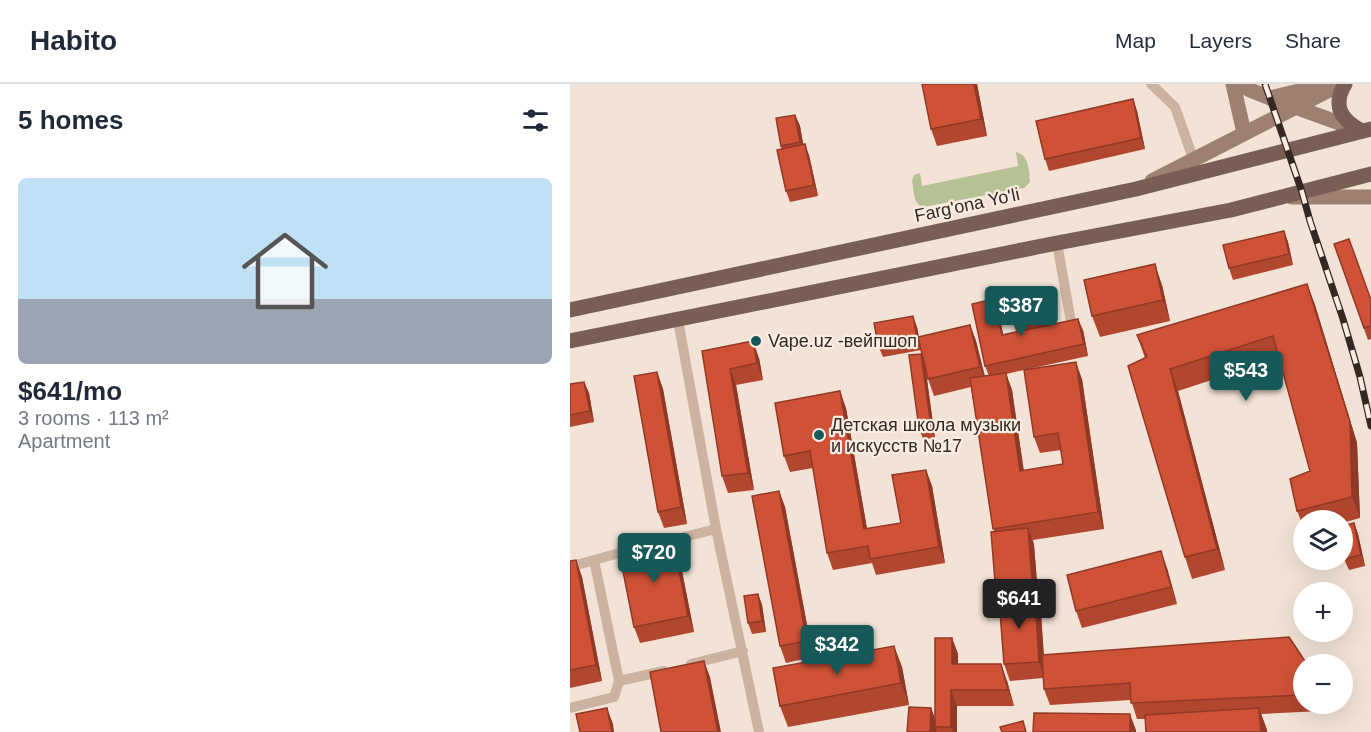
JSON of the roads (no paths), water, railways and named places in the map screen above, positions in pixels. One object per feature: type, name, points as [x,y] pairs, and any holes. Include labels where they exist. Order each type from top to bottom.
[{"type":"main road","points":[[1343,84],[1339,99],[1341,114],[1353,127],[1367,130]]},
{"type":"main road","name":"Farg'ona Yo'li","points":[[570,310],[1136,189],[1196,166],[1367,130]]},
{"type":"main road","points":[[570,341],[1231,210],[1371,174]]},
{"type":"street","points":[[1233,84],[1244,133]]},
{"type":"street","points":[[1240,84],[1270,98],[1367,130]]},
{"type":"street","points":[[1270,98],[1328,84]]},
{"type":"street","points":[[1196,166],[1244,133],[1343,84]]},
{"type":"street","points":[[1283,197],[1371,196]]},
{"type":"lane","points":[[1151,84],[1175,107],[1196,166]]},
{"type":"lane","points":[[1057,243],[1071,322]]},
{"type":"lane","points":[[678,320],[716,529],[759,732]]},
{"type":"lane","points":[[570,567],[716,529]]},
{"type":"lane","points":[[570,708],[614,697],[619,681],[594,560]]},
{"type":"lane","points":[[619,681],[743,651]]},
{"type":"railway","points":[[1265,84],[1343,319],[1371,426]]},
{"type":"place","name":"Vape.uz -вейпшоп","points":[[756,341]]},
{"type":"place","name":"Детская школа музыки и искусств №17","points":[[819,435]]}]
